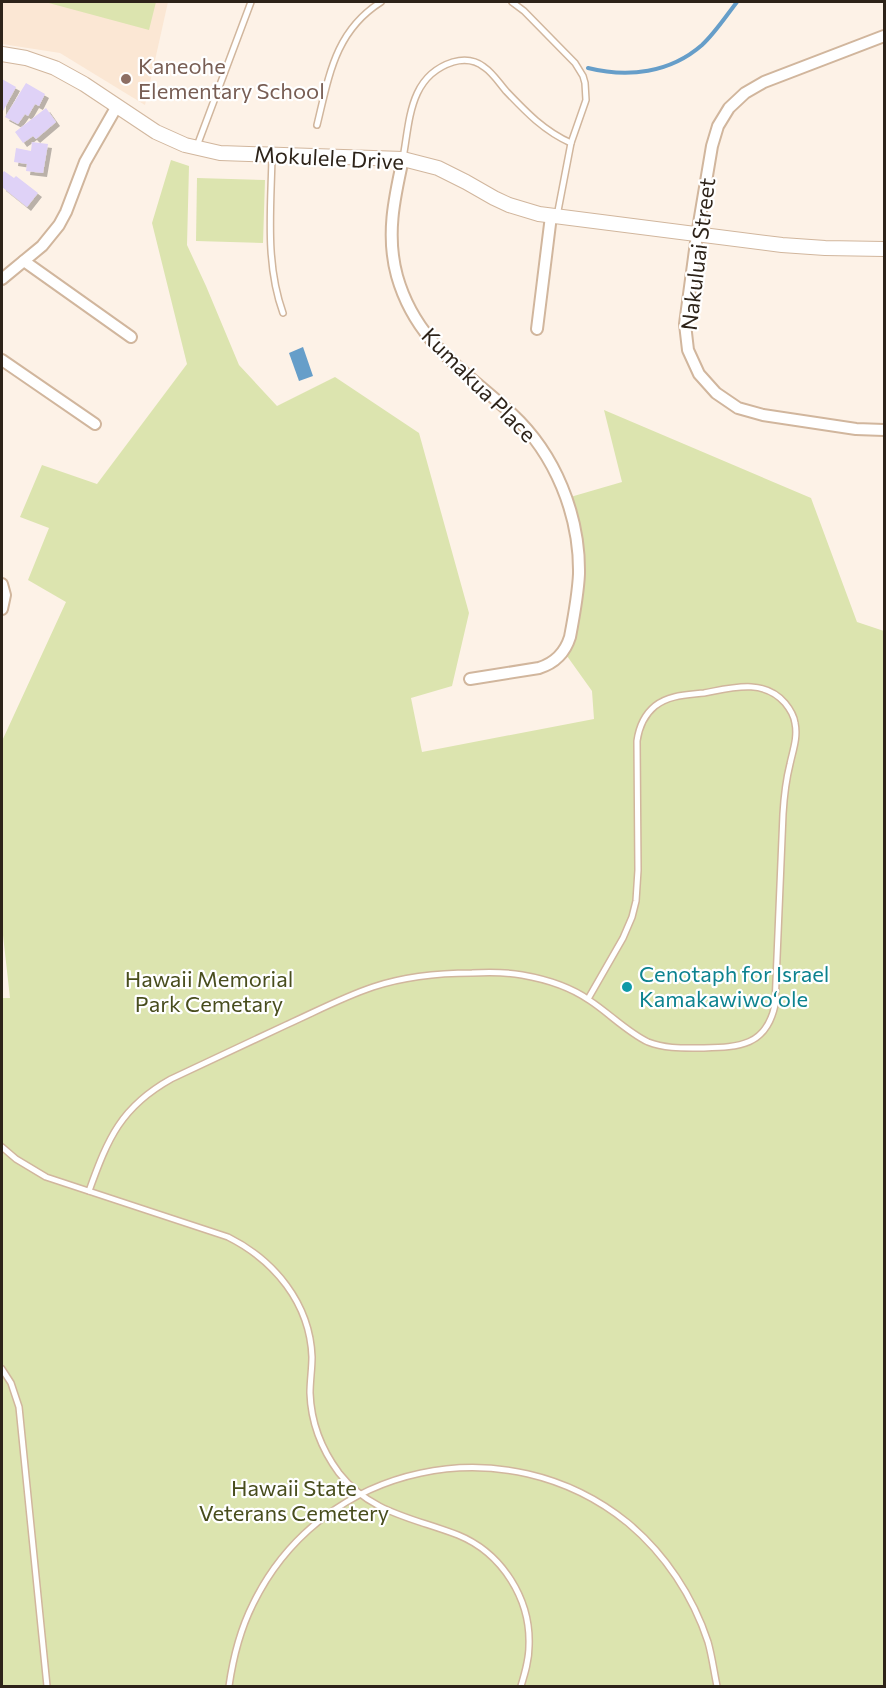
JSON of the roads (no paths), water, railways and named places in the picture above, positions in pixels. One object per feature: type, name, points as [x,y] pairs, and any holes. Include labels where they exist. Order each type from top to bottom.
[{"type":"street","name":"Nakuluai Street","points":[[885,36],[764,82],[736,100],[723,117],[715,136],[697,234],[686,312],[686,337],[693,362],[707,384],[726,401],[750,412],[856,429],[885,430]]},
{"type":"street","name":"Mokulele Drive","points":[[2,54],[26,58],[70,75],[156,132],[196,148],[220,153],[403,159],[438,168],[509,205],[539,214],[782,245],[885,249]]},
{"type":"street","points":[[2,279],[42,246],[59,225],[85,162],[117,106]]},
{"type":"street","name":"Kumakua Place","points":[[403,159],[393,205],[391,240],[397,275],[409,307],[437,349],[513,415],[540,446],[564,491],[576,538],[579,564],[578,591],[570,637],[561,656],[547,665],[470,679]]},
{"type":"street","points":[[537,328],[554,216]]},
{"type":"street","points":[[24,261],[131,337]]},
{"type":"street","points":[[2,360],[95,424]]},
{"type":"street","points":[[2,584],[5,595],[2,609]]},
{"type":"lane","points":[[196,148],[251,2]]},
{"type":"lane","points":[[317,125],[331,67],[342,42],[358,21],[381,2]]},
{"type":"lane","points":[[512,2],[524,11],[575,63],[583,76],[586,91],[586,100],[571,143],[554,216]]},
{"type":"lane","points":[[403,159],[412,104],[419,88],[432,73],[441,67],[462,60],[482,65],[534,120],[557,137],[571,143]]},
{"type":"lane","points":[[272,155],[271,259],[275,287],[283,313]]},
{"type":"lane","points":[[89,1191],[112,1134],[128,1112],[148,1093],[171,1079],[353,994],[393,981],[430,974],[500,972],[526,976],[551,982],[588,999],[641,1038],[658,1045],[671,1048],[733,1047],[741,1046],[756,1038],[767,1027],[776,1005],[783,814],[796,733],[793,714],[775,694],[761,687],[746,686],[670,698],[655,706],[644,718],[637,741],[638,870],[636,901],[632,917],[622,938],[588,999]]},
{"type":"lane","points":[[2,1147],[16,1159],[46,1177],[228,1237],[254,1251],[276,1271],[294,1296],[306,1325],[312,1356],[312,1407],[318,1436],[324,1449],[336,1469],[360,1494],[392,1513],[471,1542],[502,1568],[518,1591],[527,1618],[528,1660],[521,1686]]},
{"type":"lane","points":[[2,1369],[15,1390],[19,1407],[47,1686]]},
{"type":"lane","points":[[229,1686],[237,1644],[253,1604],[269,1575],[306,1532],[341,1505],[360,1494],[403,1477],[470,1467],[526,1473],[558,1483],[599,1503],[627,1522],[652,1545],[691,1601],[708,1642],[717,1686]]},
{"type":"water","points":[[303,347],[313,376],[299,381],[289,353]]},
{"type":"waterway","points":[[588,68],[618,73],[648,71],[676,62],[702,45],[737,2]]},
{"type":"place","name":"Kaneohe Elementary School","points":[[126,79]]},
{"type":"place","name":"Cenotaph for Israel Kamakawiwoʻole","points":[[627,987]]},
{"type":"park label","name":"Hawaii Memorial Park Cemetary","points":[[209,992]]},
{"type":"park label","name":"Hawaii State Veterans Cemetery","points":[[294,1500]]}]
